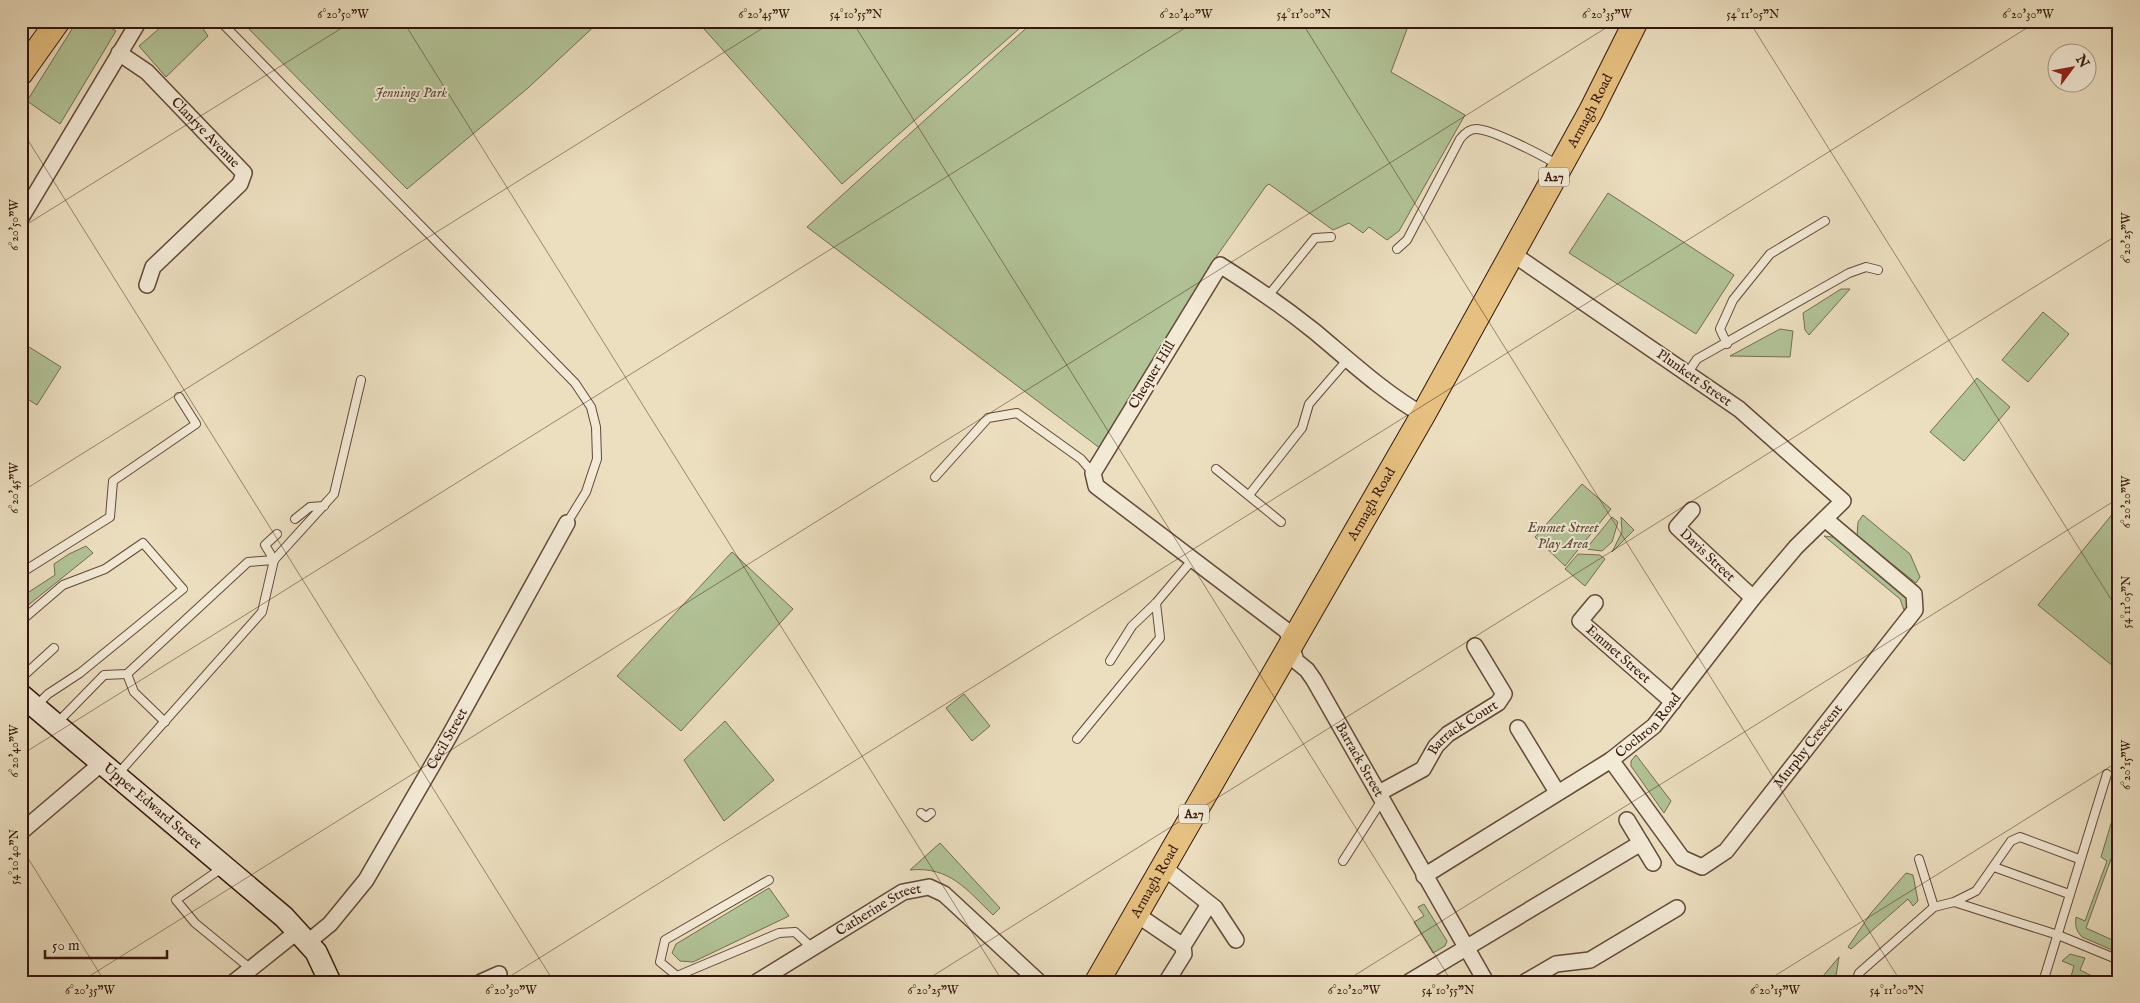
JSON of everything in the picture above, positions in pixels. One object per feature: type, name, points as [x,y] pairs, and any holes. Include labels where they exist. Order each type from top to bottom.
[{"type":"main road","points":[[21,73],[58,21]]},
{"type":"main road","name":"Armagh Road","points":[[1097,982],[1423,416],[1513,254],[1636,21]]},
{"type":"main road","name":"Upper Edward Street","points":[[28,701],[297,930],[316,952],[330,982]]},
{"type":"street","points":[[21,218],[139,21]]},
{"type":"street","name":"Clanrye Avenue","points":[[120,53],[147,72],[244,173],[240,184],[153,267],[147,285]]},
{"type":"street","name":"Plunkett Street","points":[[1513,254],[1739,409],[1843,502],[1825,519]]},
{"type":"street","name":"Chequer Hill","points":[[1093,472],[1220,265],[1268,296],[1378,386],[1423,416]]},
{"type":"street","points":[[1093,472],[1096,486],[1287,631],[1291,645]]},
{"type":"street","name":"Davis Street","points":[[1692,510],[1677,527],[1753,598]]},
{"type":"street","name":"Cochron Road","points":[[1424,876],[1611,760],[1654,726],[1753,598],[1796,547],[1825,519]]},
{"type":"street","name":"Murphy Crescent","points":[[1611,760],[1682,858],[1702,867],[1726,851],[1915,610],[1914,594],[1825,519]]},
{"type":"street","name":"Cecil Street","points":[[234,982],[297,930],[330,924],[366,880],[448,740],[567,523]]},
{"type":"street","name":"Emmet Street","points":[[1595,603],[1580,621],[1673,702]]},
{"type":"street","name":"Barrack Street","points":[[1291,645],[1296,661],[1314,680],[1486,982]]},
{"type":"street","name":"Barrack Court","points":[[1381,796],[1423,769],[1436,746],[1448,734],[1498,703],[1504,694],[1475,646]]},
{"type":"street","points":[[1518,728],[1557,792]]},
{"type":"street","points":[[21,832],[109,769]]},
{"type":"street","points":[[1627,820],[1653,863]]},
{"type":"street","points":[[1408,982],[1641,843]]},
{"type":"street","points":[[1163,868],[1215,908],[1236,940]]},
{"type":"street","name":"Catherine Street","points":[[757,982],[903,892],[930,887],[944,894],[1039,982]]},
{"type":"street","points":[[1526,982],[1556,964],[1590,960],[1676,908]]},
{"type":"street","points":[[1167,981],[1184,954],[1183,946],[1206,909]]},
{"type":"street","points":[[1136,914],[1183,946]]},
{"type":"street","points":[[481,982],[498,974]]},
{"type":"lane","points":[[220,21],[575,383],[591,407],[596,426],[597,458],[586,492],[567,523]]},
{"type":"lane","points":[[1397,249],[1407,240],[1460,139],[1468,131],[1476,129],[1522,146],[1560,166]]},
{"type":"lane","points":[[1727,344],[1720,330],[1732,300],[1770,254],[1825,221]]},
{"type":"lane","points":[[1268,296],[1314,238],[1331,237]]},
{"type":"lane","points":[[1687,374],[1696,359],[1727,344],[1849,272],[1866,267],[1878,270]]},
{"type":"lane","points":[[1249,495],[1302,428],[1309,404],[1346,360]]},
{"type":"lane","points":[[109,769],[165,722],[262,612],[274,560],[334,494],[361,380]]},
{"type":"lane","points":[[21,573],[110,517],[113,481],[196,424],[178,397]]},
{"type":"lane","points":[[936,477],[988,418],[1017,413],[1081,460],[1093,472]]},
{"type":"lane","points":[[1216,469],[1281,522]]},
{"type":"lane","points":[[295,519],[310,507],[324,506]]},
{"type":"lane","points":[[274,560],[264,545],[278,534]]},
{"type":"lane","points":[[21,621],[62,585],[105,569],[142,543],[183,589],[80,672],[48,694],[28,701]]},
{"type":"lane","points":[[1110,661],[1132,626],[1156,603],[1193,559]]},
{"type":"lane","points":[[56,724],[104,675],[127,674],[248,562],[274,560]]},
{"type":"lane","points":[[1076,739],[1160,638],[1156,603]]},
{"type":"lane","points":[[21,678],[54,648]]},
{"type":"lane","points":[[127,674],[134,692],[165,722]]},
{"type":"lane","points":[[2042,982],[2107,774]]},
{"type":"lane","points":[[1343,861],[1381,796]]},
{"type":"lane","points":[[921,813],[926,817],[931,813]]},
{"type":"lane","points":[[1856,982],[1858,973],[1934,908],[1954,902],[1976,892],[2011,841],[2020,837],[2079,859]]},
{"type":"lane","points":[[1919,858],[1934,908]]},
{"type":"lane","points":[[225,867],[176,900],[195,923],[251,969]]},
{"type":"lane","points":[[1994,867],[2069,894]]},
{"type":"lane","points":[[769,880],[665,940],[660,962],[677,976],[779,933],[796,932],[811,947]]},
{"type":"lane","points":[[1954,902],[2058,935],[2119,960]]},
{"type":"green space","points":[[77,21],[99,21],[116,31],[60,124],[27,101]]},
{"type":"green space","points":[[168,21],[198,21],[208,36],[166,77],[139,46]]},
{"type":"green space","name":"Jennings Park","points":[[241,21],[600,21],[528,88],[407,189]]},
{"type":"green space","points":[[697,21],[1028,21],[842,184]]},
{"type":"green space","points":[[1034,21],[1410,21],[1391,72],[1465,115],[1399,231],[1387,240],[1369,227],[1363,233],[1349,223],[1333,230],[1269,184],[1266,186],[1214,260],[1101,449],[807,227]]},
{"type":"green space","points":[[1608,193],[1734,275],[1696,334],[1569,253]]},
{"type":"green space","points":[[1841,289],[1850,289],[1809,335],[1805,330],[1803,313]]},
{"type":"green space","points":[[2043,312],[2069,334],[2028,382],[2002,360]]},
{"type":"green space","points":[[1780,329],[1793,331],[1790,357],[1730,356]]},
{"type":"green space","points":[[21,342],[61,367],[37,405],[21,395]]},
{"type":"green space","points":[[1977,378],[2010,407],[1964,461],[1930,432]]},
{"type":"green space","name":"Emmet Street Play Area","points":[[1582,484],[1611,509],[1565,566],[1535,537]]},
{"type":"green space","points":[[2119,506],[2119,671],[2038,605]]},
{"type":"green space","points":[[1863,515],[1910,554],[1920,577],[1916,583],[1857,536],[1858,522]]},
{"type":"green space","points":[[1612,517],[1618,522],[1612,542],[1602,551],[1586,549]]},
{"type":"green space","points":[[1621,517],[1634,530],[1612,552],[1622,532]]},
{"type":"green space","points":[[1824,536],[1839,538],[1908,592],[1910,602],[1904,610],[1900,599]]},
{"type":"green space","points":[[86,546],[93,553],[21,611],[21,597],[55,575],[54,564]]},
{"type":"green space","points":[[732,552],[793,609],[681,731],[617,676]]},
{"type":"green space","points":[[1578,554],[1600,555],[1605,559],[1585,586],[1565,569]]},
{"type":"green space","points":[[964,694],[990,726],[972,741],[946,708]]},
{"type":"green space","points":[[725,721],[774,780],[724,821],[684,760]]},
{"type":"green space","points":[[1636,755],[1671,801],[1664,813],[1631,766],[1631,761]]},
{"type":"green space","points":[[2119,812],[2119,837],[2086,928],[2119,943],[2119,953],[2082,937],[2077,930],[2076,917],[2085,921],[2107,861],[2101,857],[2113,817]]},
{"type":"green space","points":[[940,843],[1000,908],[993,915],[966,889],[947,876],[924,870],[910,870]]},
{"type":"green space","points":[[1906,873],[1913,875],[1918,901],[1913,906],[1908,899],[1851,949],[1848,947],[1871,913]]},
{"type":"green space","points":[[769,888],[789,916],[693,962],[680,961],[672,953],[676,944]]},
{"type":"green space","points":[[1424,904],[1447,941],[1445,946],[1433,953],[1414,922],[1424,916],[1418,907]]},
{"type":"green space","points":[[2070,954],[2085,958],[2080,970],[2094,977],[2091,982],[2070,980],[2074,966],[2062,961]]},
{"type":"green space","points":[[1839,957],[1835,982],[1818,982]]}]
